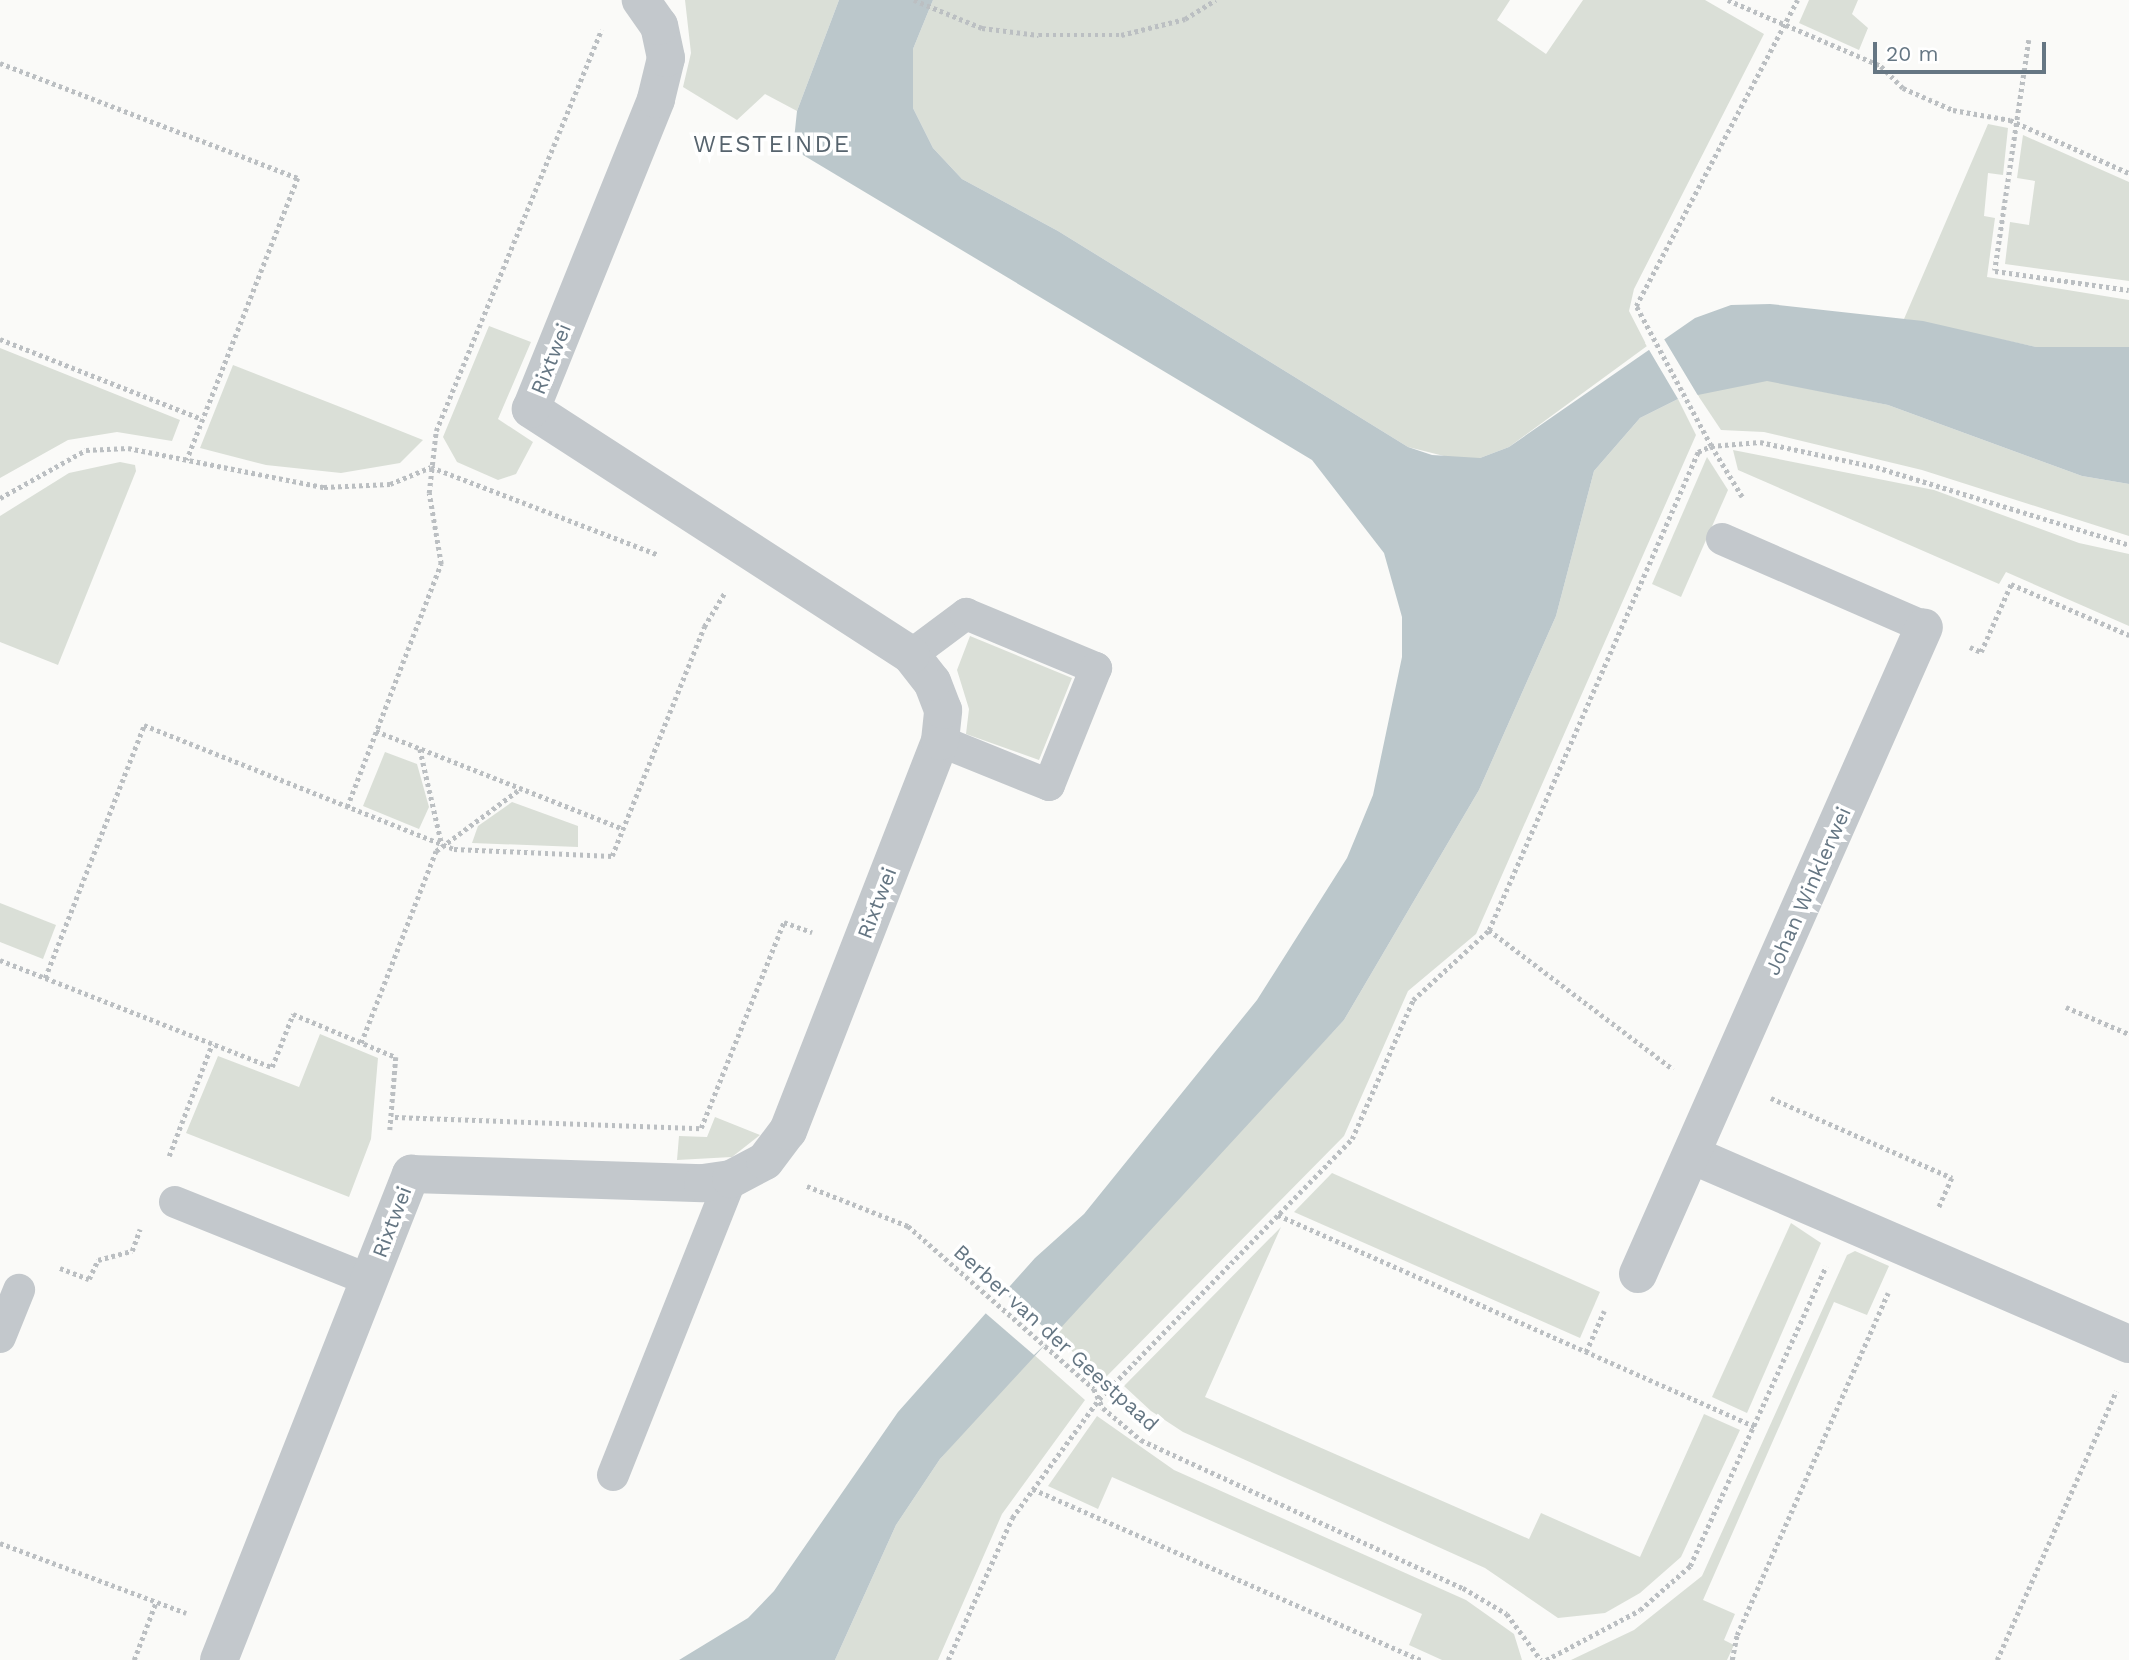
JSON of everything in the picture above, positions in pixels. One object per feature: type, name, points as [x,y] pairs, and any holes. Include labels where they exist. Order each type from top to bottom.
[{"type":"street","name":"Rixtwei","points":[[225,1645],[411,1174],[731,1180],[765,1161],[788,1131],[940,741],[943,710],[932,681],[911,655],[531,409],[656,99],[666,58],[659,26],[641,0]]},
{"type":"street","name":"Johan Winklerwei","points":[[1638,1275],[1924,627]]},
{"type":"street","points":[[1692,1155],[2129,1344]]},
{"type":"lane","points":[[1722,539],[1924,627]]},
{"type":"lane","points":[[911,655],[966,614],[1096,668],[1049,785],[940,741]]},
{"type":"lane","points":[[613,1475],[731,1180]]},
{"type":"lane","points":[[175,1202],[369,1280]]},
{"type":"lane","points":[[0,1337],[19,1290]]},
{"type":"path","points":[[914,0],[948,14],[1005,31],[1121,35],[1185,19],[1215,0]]},
{"type":"path","points":[[1728,0],[1881,66],[1903,88],[1953,110],[2018,123],[2129,173]]},
{"type":"path","points":[[1722,539],[1743,494],[1711,446],[1701,421],[1641,320],[1640,295],[1797,0]]},
{"type":"path","points":[[347,807],[441,564],[431,467],[436,431],[603,25]]},
{"type":"path","points":[[2029,40],[1996,271],[2129,289]]},
{"type":"path","points":[[0,63],[298,178],[187,460]]},
{"type":"path","points":[[0,338],[202,419]]},
{"type":"path","points":[[948,1660],[1012,1518],[1099,1399],[1352,1139],[1413,1000],[1489,930],[1699,452],[1711,446],[1760,442],[1876,467],[2129,545]]},
{"type":"path","points":[[0,498],[86,450],[128,449],[324,487],[390,484],[431,467],[666,558]]},
{"type":"path","points":[[45,978],[144,725],[442,845],[612,856],[704,627],[750,549]]},
{"type":"path","points":[[1924,627],[1981,652],[2011,584],[2129,635]]},
{"type":"path","points":[[376,731],[623,829]]},
{"type":"path","points":[[419,748],[442,845]]},
{"type":"path","points":[[361,1042],[442,845],[521,788]]},
{"type":"path","points":[[395,1117],[701,1128],[784,922],[860,949]]},
{"type":"path","points":[[0,960],[272,1067],[293,1014],[396,1057],[395,1117],[378,1162],[411,1174]]},
{"type":"path","points":[[2066,1007],[2129,1034]]},
{"type":"path","name":"Berber van der Geestpaad","points":[[765,1161],[785,1177],[908,1226],[1059,1359],[1099,1399],[1170,1458],[1488,1601],[1523,1631],[1541,1660]]},
{"type":"path","points":[[1278,1215],[1756,1427]]},
{"type":"path","points":[[1546,1660],[1640,1610],[1690,1566],[1756,1427],[1846,1220]]},
{"type":"path","points":[[1732,1660],[1737,1635],[1908,1248]]},
{"type":"path","points":[[1997,1660],[2118,1386]]},
{"type":"path","points":[[1033,1489],[1421,1660]]},
{"type":"path","points":[[0,1543],[156,1602],[225,1645]]},
{"type":"path","points":[[134,1660],[156,1602]]},
{"type":"shaded area","points":[[685,0],[839,0],[797,111],[765,94],[737,120],[683,87],[691,53]]},
{"type":"shaded area","points":[[839,0],[933,0],[913,49],[913,108],[933,148],[962,179],[1058,231],[1408,447],[1432,455],[1480,458],[1509,447],[1695,318],[1731,305],[1770,304],[1923,321],[2036,347],[2129,347],[2129,484],[2082,476],[1888,405],[1767,381],[1678,399],[1640,418],[1594,471],[1556,616],[1479,790],[1344,1020],[940,1459],[896,1525],[835,1660],[679,1660],[748,1618],[774,1591],[898,1412],[1035,1258],[1084,1214],[1257,1000],[1347,858],[1373,795],[1402,657],[1402,617],[1384,553],[1312,460],[793,149],[797,111]]},
{"type":"shaded area","points":[[933,0],[1510,0],[1497,20],[1546,54],[1583,0],[1705,0],[1764,34],[1634,289],[1629,311],[1647,346],[1509,447],[1480,458],[1452,458],[1408,447],[1058,231],[962,179],[933,148],[913,108],[913,49]]},
{"type":"shaded area","points":[[1809,0],[1858,0],[1852,14],[1868,28],[1859,50],[1799,23]]},
{"type":"shaded area","points":[[1988,124],[2008,128],[2003,175],[1988,173],[1984,216],[1995,218],[1987,277],[2129,300],[2129,347],[2036,347],[1904,319]]},
{"type":"shaded area","points":[[2023,135],[2129,182],[2129,281],[2005,264],[2010,222],[2029,225],[2035,181],[2017,178]]},
{"type":"shaded area","points":[[489,326],[531,342],[498,419],[533,442],[516,474],[498,480],[457,462],[443,437]]},
{"type":"shaded area","points":[[0,348],[180,420],[172,441],[117,432],[68,440],[0,478]]},
{"type":"shaded area","points":[[233,365],[423,440],[400,463],[341,473],[266,465],[200,448]]},
{"type":"shaded area","points":[[1767,380],[1888,405],[2082,476],[2129,484],[2129,536],[1922,470],[1764,432],[1721,430],[1697,394]]},
{"type":"shaded area","points":[[1678,399],[1696,435],[1476,934],[1408,991],[1344,1136],[1104,1379],[1051,1333],[1344,1020],[1479,790],[1556,616],[1594,471],[1640,418]]},
{"type":"shaded area","points":[[1733,450],[1934,490],[2079,543],[2129,554],[2129,626],[2006,572],[1999,584],[1738,470]]},
{"type":"shaded area","points":[[1707,457],[1728,490],[1681,597],[1652,584]]},
{"type":"shaded area","points":[[120,462],[135,465],[136,471],[58,665],[0,642],[0,516],[69,473]]},
{"type":"shaded area","points":[[970,636],[1072,678],[1039,760],[966,734],[969,709],[957,670]]},
{"type":"shaded area","points":[[385,752],[417,764],[429,807],[419,829],[363,806]]},
{"type":"shaded area","points":[[512,802],[578,826],[578,847],[472,843],[478,826]]},
{"type":"shaded area","points":[[0,903],[56,925],[43,959],[0,942]]},
{"type":"shaded area","points":[[320,1034],[378,1058],[371,1139],[349,1197],[186,1133],[218,1056],[299,1087]]},
{"type":"shaded area","points":[[715,1117],[760,1135],[732,1157],[677,1160],[679,1136],[707,1137]]},
{"type":"shaded area","points":[[1332,1173],[1600,1292],[1580,1338],[1294,1212]]},
{"type":"shaded area","points":[[1791,1223],[1821,1243],[1747,1413],[1712,1397]]},
{"type":"shaded area","points":[[1281,1227],[1205,1397],[1529,1539],[1541,1513],[1640,1557],[1704,1414],[1740,1430],[1681,1557],[1640,1593],[1605,1613],[1558,1618],[1485,1568],[1183,1432],[1151,1411],[1124,1386]]},
{"type":"shaded area","points":[[1855,1251],[1889,1266],[1867,1315],[1834,1302],[1703,1600],[1735,1614],[1724,1640],[1734,1645],[1727,1660],[1571,1660],[1634,1630],[1702,1576],[1847,1255]]},
{"type":"shaded area","points":[[1032,1353],[1085,1400],[1002,1514],[938,1660],[835,1660],[896,1525],[940,1459]]},
{"type":"shaded area","points":[[1097,1416],[1174,1470],[1466,1600],[1514,1634],[1522,1660],[1442,1660],[1409,1645],[1422,1614],[1112,1477],[1098,1509],[1048,1486]]},
{"type":"pier","points":[[1661,334],[1699,397],[1678,399],[1645,343]]},
{"type":"pier","points":[[1000,1289],[1054,1336],[1034,1355],[983,1311]]},
{"type":"district","name":"WESTEINDE","points":[[772,145]]}]
